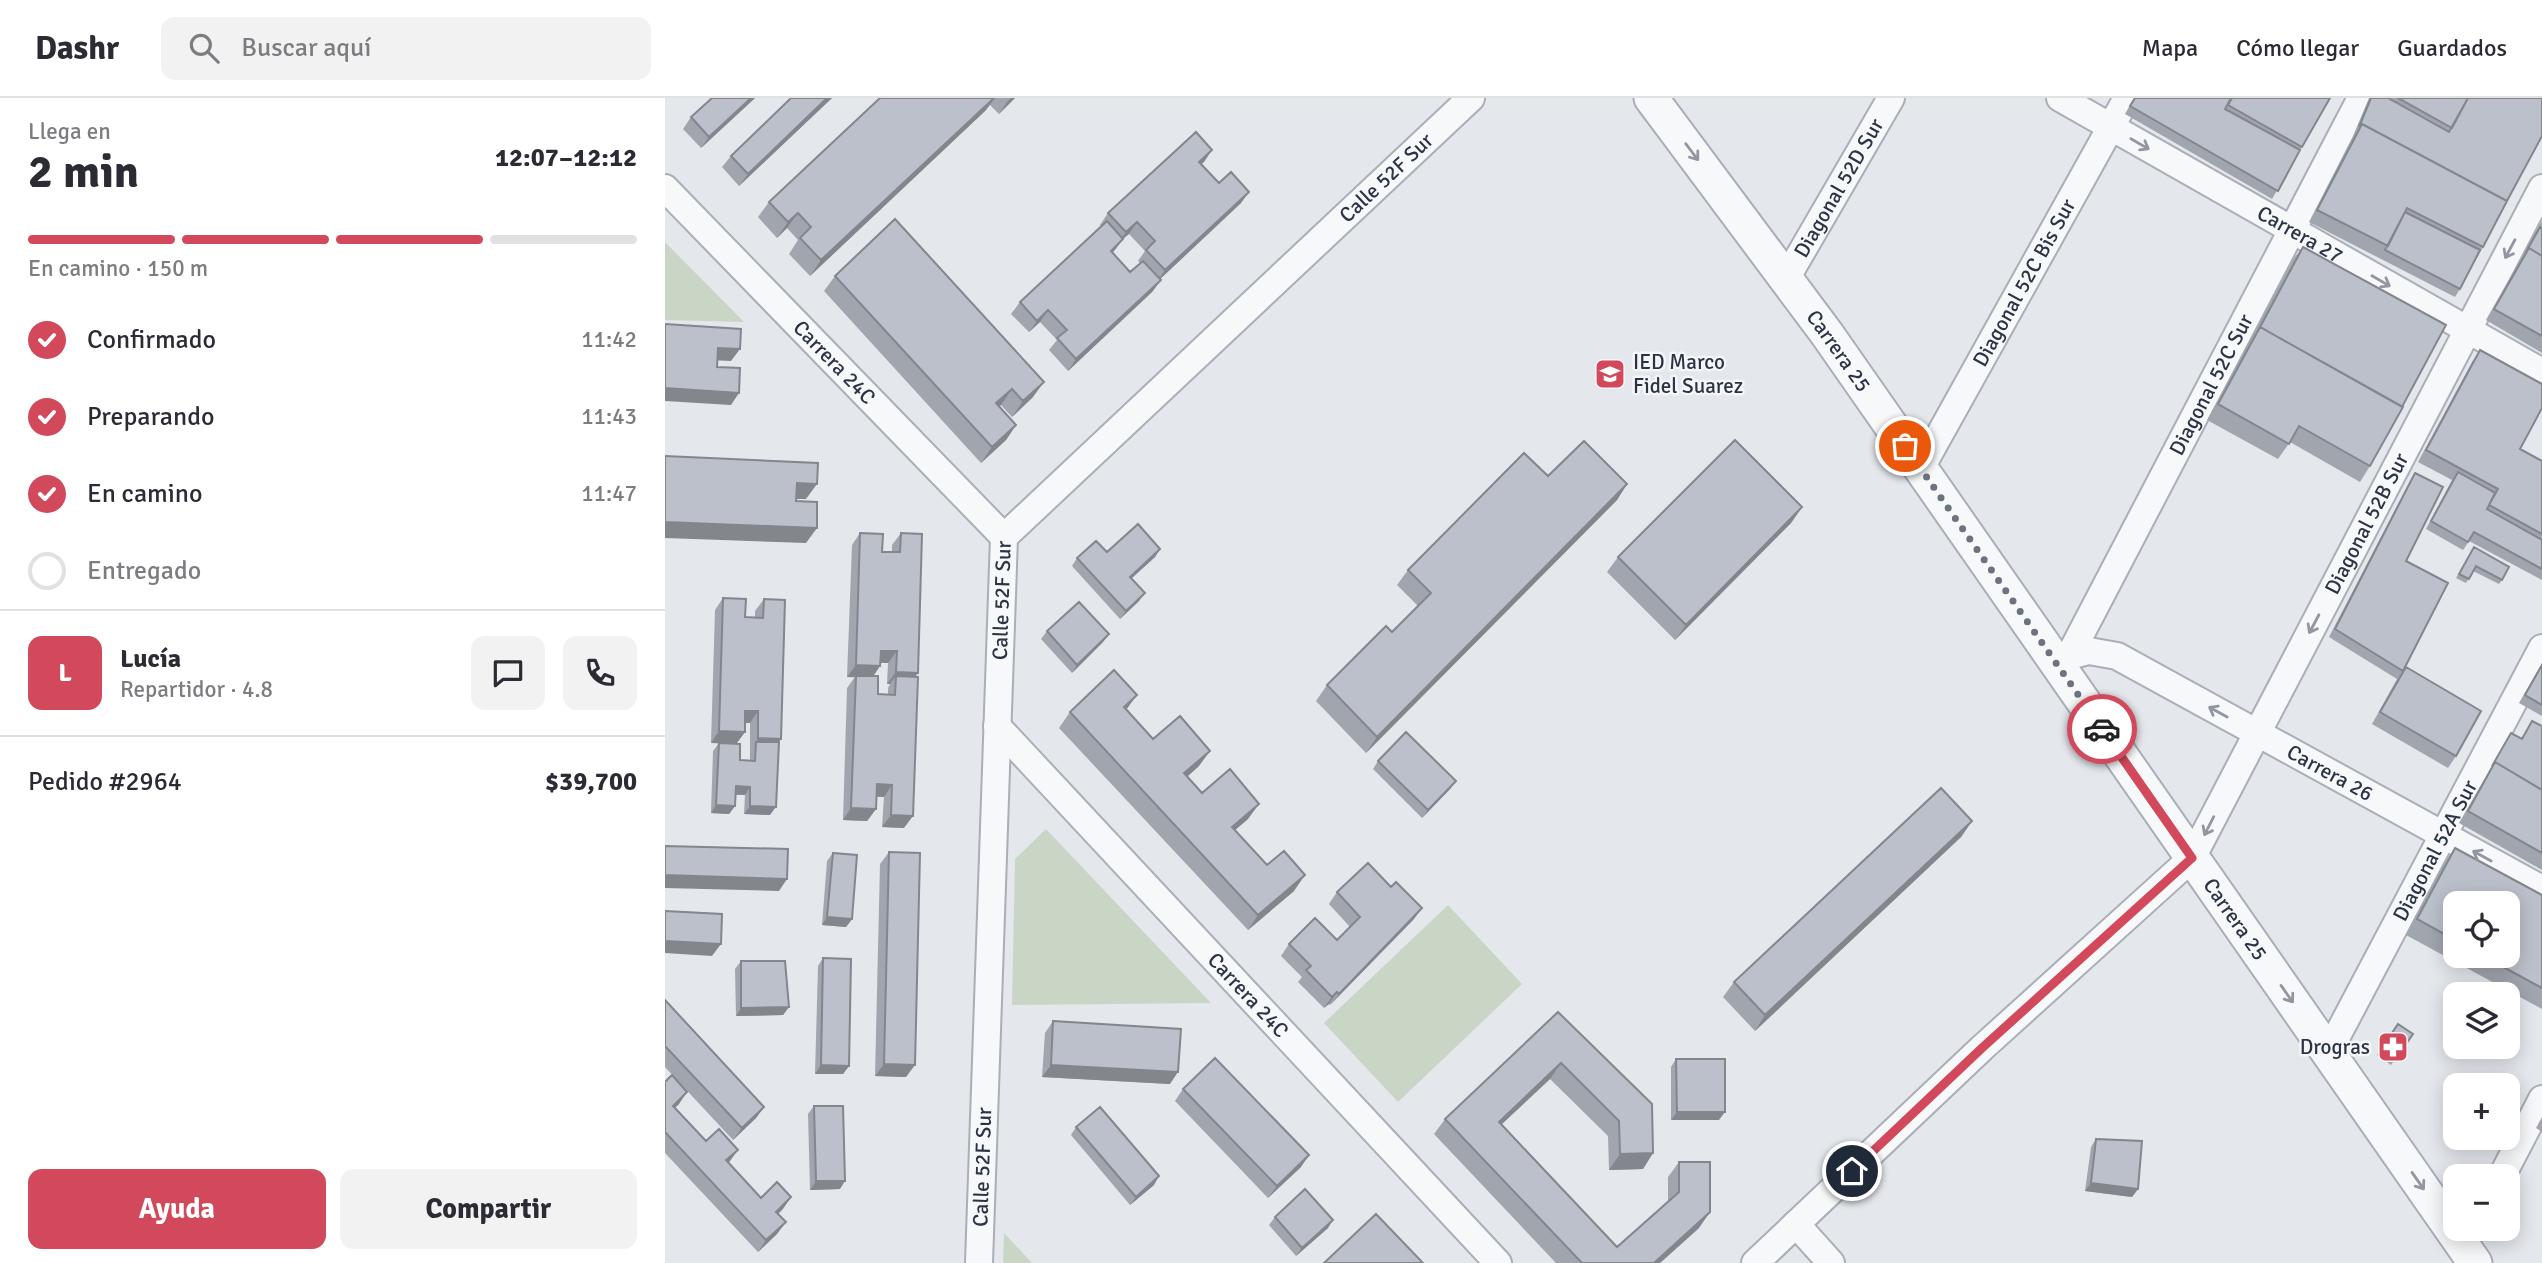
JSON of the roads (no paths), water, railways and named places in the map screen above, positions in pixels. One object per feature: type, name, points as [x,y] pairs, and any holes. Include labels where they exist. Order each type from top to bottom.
[{"type":"street","name":"Calle 52F Sur","points":[[979,1263],[1004,537],[1471,98]]},
{"type":"street","name":"Carrera 25","points":[[1651,98],[1787,278],[1921,468],[2066,663],[2192,858],[2328,1053],[2471,1246]]},
{"type":"street","name":"Diagonal 52D Sur","points":[[1787,278],[1891,98]]},
{"type":"street","name":"Carrera 27","points":[[2060,98],[2542,372]]},
{"type":"street","name":"Diagonal 52C Bis Sur","points":[[1921,468],[2127,98]]},
{"type":"street","name":"Diagonal 52C Sur","points":[[2066,663],[2361,98]]},
{"type":"street","name":"Carrera 24C","points":[[665,188],[1004,537]]},
{"type":"street","name":"Diagonal 52B Sur","points":[[2192,858],[2542,188]]},
{"type":"street","name":"Carrera 26","points":[[2091,616],[2097,631],[2117,656]]},
{"type":"street","name":"Diagonal 52A Sur","points":[[2328,1053],[2542,648]]},
{"type":"street","name":"Carrera 26","points":[[2066,663],[2089,651],[2117,656],[2542,889]]},
{"type":"street","name":"Carrera 24C","points":[[997,726],[1498,1263]]},
{"type":"street","points":[[1755,1263],[1982,1048],[2192,858]]},
{"type":"street","points":[[2508,1164],[2542,1099]]},
{"type":"street","points":[[1796,1224],[1831,1263]]},
{"type":"place","name":"IED Marco Fidel Suarez","points":[[1610,374]]},
{"type":"place","name":"Drogras","points":[[2393,1047]]}]
